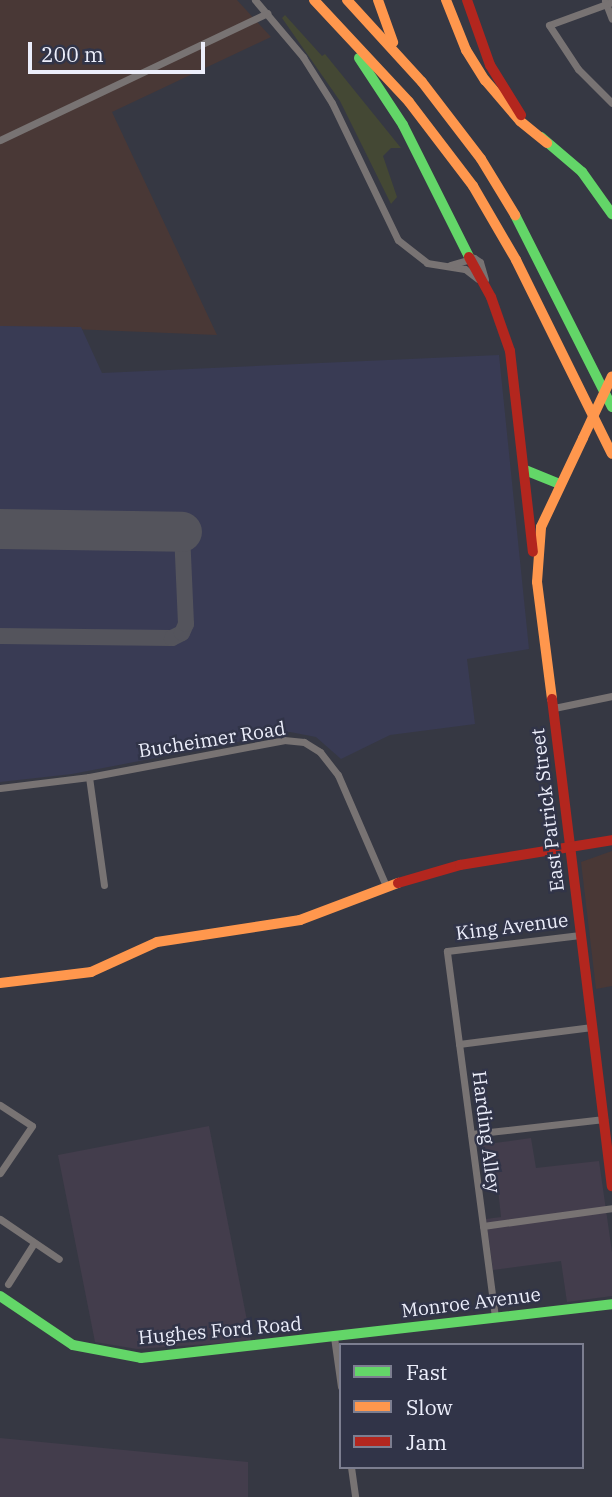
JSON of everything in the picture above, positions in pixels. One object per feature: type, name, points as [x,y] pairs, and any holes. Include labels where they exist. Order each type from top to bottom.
[{"type":"main road","points":[[314,0],[409,102],[473,186],[516,260],[612,454]]},
{"type":"main road","points":[[346,0],[422,82]]},
{"type":"main road","points":[[378,0],[390,39],[481,159],[512,210],[612,407]]},
{"type":"main road","points":[[446,0],[467,50],[485,80],[520,121],[582,173],[612,214]]},
{"type":"main road","points":[[467,0],[499,82],[547,143]]},
{"type":"main road","points":[[332,20],[393,107],[491,297],[510,351],[537,582]]},
{"type":"main road","name":"East Patrick Street","points":[[612,376],[559,484],[538,537],[537,582],[612,1186]]},
{"type":"main road","points":[[525,470],[559,484]]},
{"type":"main road","points":[[0,983],[90,972],[157,942],[300,920],[386,886],[460,865],[612,840]]},
{"type":"main road","name":"Hughes Ford Road","points":[[0,1296],[73,1345],[110,1355],[141,1358],[334,1337]]},
{"type":"main road","name":"Monroe Avenue","points":[[334,1337],[612,1304]]},
{"type":"street","points":[[255,0],[332,103],[393,234],[419,258],[469,271],[483,285]]},
{"type":"street","points":[[612,19],[608,2],[549,25],[578,69],[612,103]]},
{"type":"street","points":[[0,140],[267,13]]},
{"type":"street","points":[[446,266],[469,257],[480,262],[491,297]]},
{"type":"street","points":[[554,708],[612,696]]},
{"type":"street","name":"Bucheimer Road","points":[[0,788],[89,777],[284,740],[303,742],[320,752],[338,775],[386,886]]},
{"type":"street","points":[[89,777],[104,885]]},
{"type":"street","name":"King Avenue","points":[[447,951],[580,935]]},
{"type":"street","name":"Harding Alley","points":[[447,951],[495,1317]]},
{"type":"street","points":[[459,1044],[592,1027]]},
{"type":"street","points":[[0,1105],[32,1126],[0,1174]]},
{"type":"street","points":[[471,1134],[604,1119]]},
{"type":"street","points":[[483,1226],[612,1208]]},
{"type":"street","points":[[0,1219],[59,1259]]},
{"type":"street","points":[[8,1284],[34,1242]]},
{"type":"street","points":[[334,1337],[339,1373]]},
{"type":"street","points":[[351,1469],[355,1497]]},
{"type":"shaded area","points":[[0,0],[237,0],[271,37],[112,112],[217,335],[0,326]]},
{"type":"shaded area","points":[[0,326],[81,327],[102,373],[499,355],[529,649],[467,659],[475,724],[390,735],[341,759],[316,737],[290,732],[72,774],[0,782]]},
{"type":"shaded area","points":[[612,851],[612,986],[596,989],[581,862]]},
{"type":"shaded area","points":[[209,1126],[251,1341],[137,1349],[95,1342],[58,1155]]},
{"type":"shaded area","points":[[531,1138],[536,1168],[599,1161],[612,1252],[612,1296],[567,1302],[561,1261],[493,1270],[486,1219],[501,1217],[497,1179],[484,1180],[480,1145]]},
{"type":"shaded area","points":[[0,1438],[248,1462],[248,1497],[0,1497]]},
{"type":"green space","points":[[285,15],[322,56],[325,54],[401,148],[391,148],[383,156],[397,197],[391,204],[340,101],[282,18]]},
{"type":"taxiway","points":[[0,636],[172,638],[182,633],[186,624],[182,532]]},
{"type":"runway","points":[[0,529],[182,532]]},
{"type":"traffic: fast","points":[[359,58],[403,125],[469,257]]},
{"type":"traffic: fast","points":[[541,137],[582,172],[612,214]]},
{"type":"traffic: fast","points":[[515,215],[612,407]]},
{"type":"traffic: fast","points":[[525,470],[559,484]]},
{"type":"traffic: fast","points":[[0,1296],[73,1345],[141,1358],[612,1304]]},
{"type":"traffic: slow","points":[[314,0],[409,102],[473,186],[516,260],[612,454]]},
{"type":"traffic: slow","points":[[347,0],[422,82],[481,159],[515,215]]},
{"type":"traffic: slow","points":[[378,0],[393,42]]},
{"type":"traffic: slow","points":[[446,0],[466,50],[485,80],[520,121],[547,143]]},
{"type":"traffic: slow","points":[[583,438],[612,376]]},
{"type":"traffic: slow","points":[[552,699],[537,582],[541,527],[583,438]]},
{"type":"traffic: slow","points":[[0,983],[91,972],[157,942],[300,920],[398,883]]},
{"type":"traffic: jam","points":[[467,0],[490,65],[521,115]]},
{"type":"traffic: jam","points":[[469,257],[491,297],[510,351],[533,552]]},
{"type":"traffic: jam","points":[[552,699],[612,1186]]},
{"type":"traffic: jam","points":[[398,883],[460,865],[612,840]]}]
